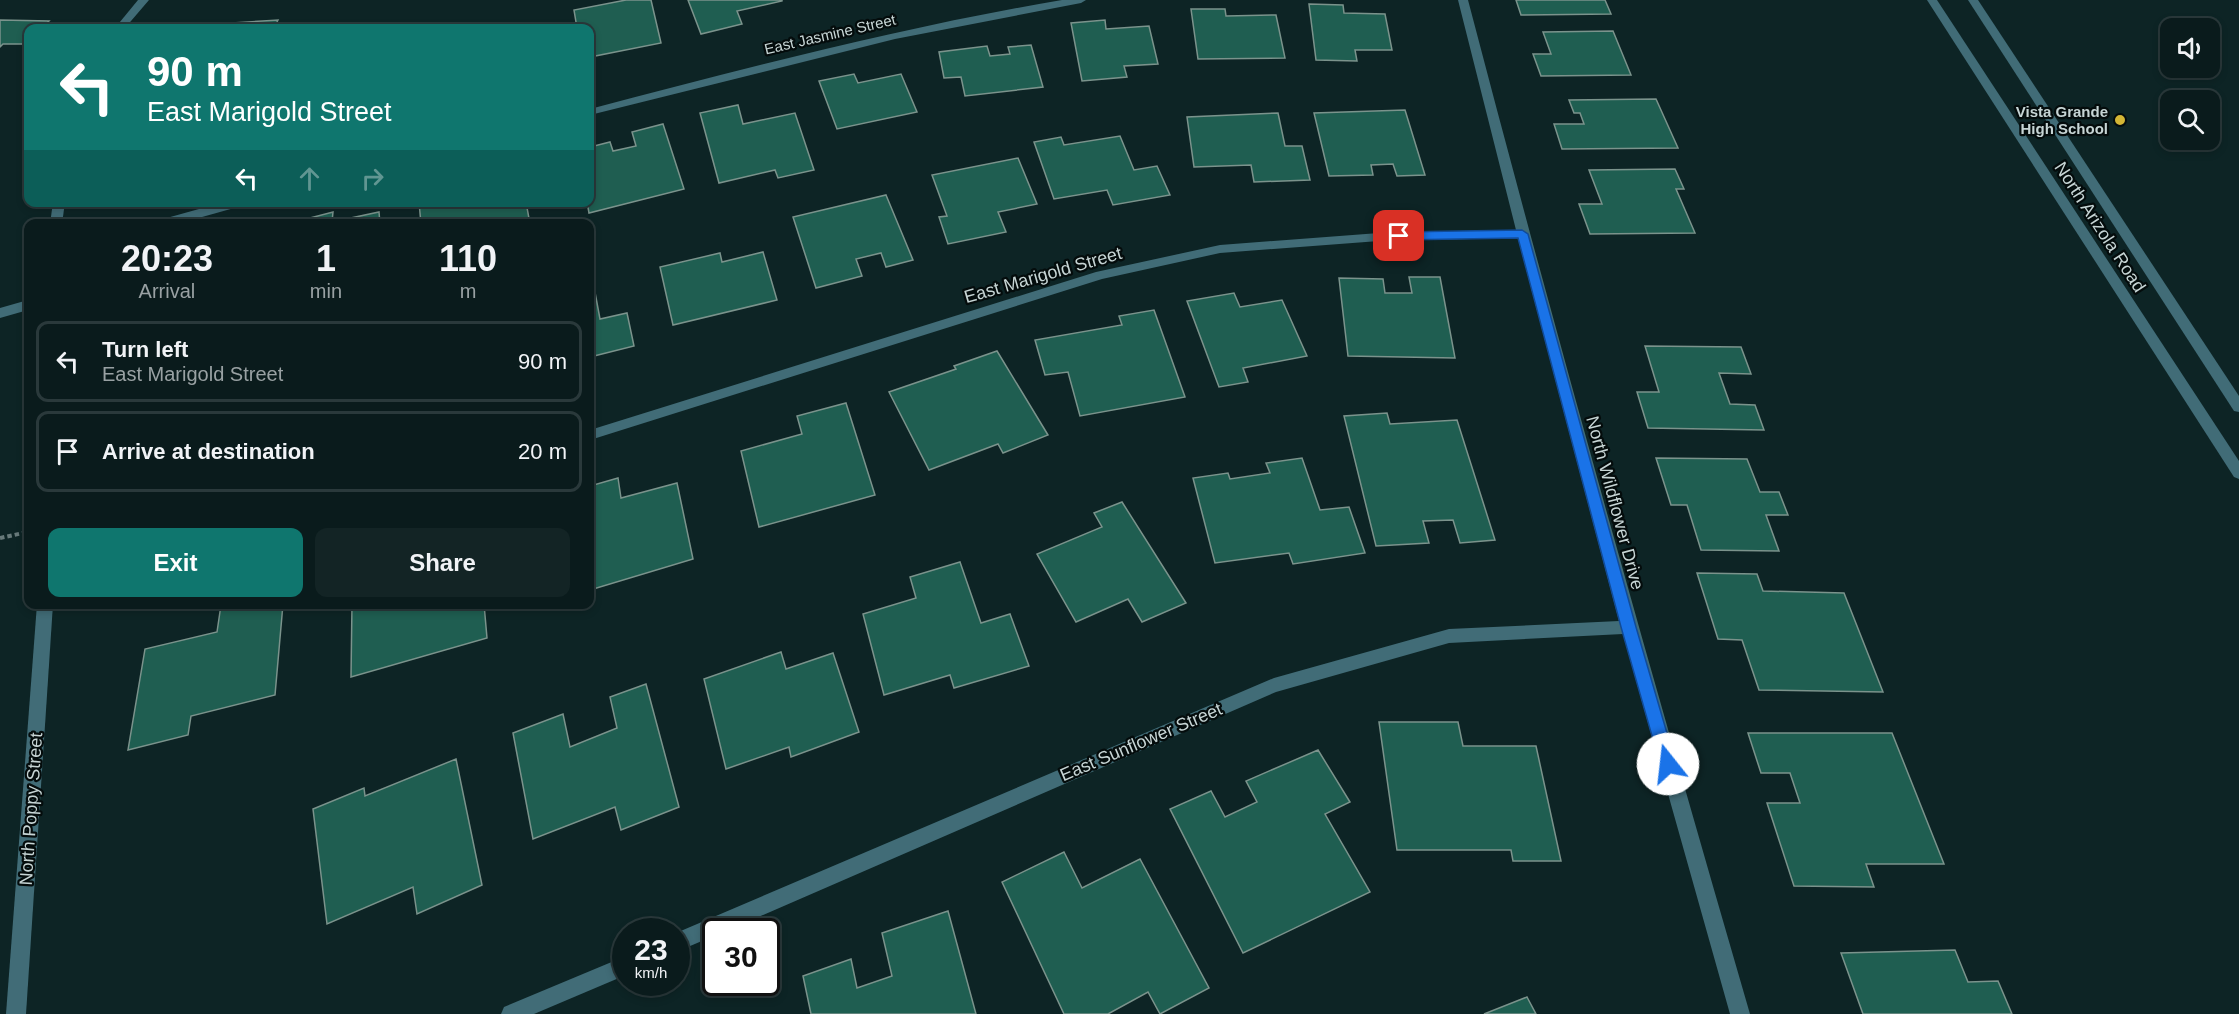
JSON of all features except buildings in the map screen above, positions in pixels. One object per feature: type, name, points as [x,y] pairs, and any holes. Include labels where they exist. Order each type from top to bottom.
[{"type":"street","points":[[123,24],[144,0]]},
{"type":"street","name":"East Jasmine Street","points":[[594,111],[838,48],[1015,10],[1081,0]]},
{"type":"street","name":"North Wildflower Drive","points":[[1463,0],[1522,234],[1629,627],[1740,1014]]},
{"type":"street","name":"North Arizola Road","points":[[1932,0],[2239,473]]},
{"type":"street","name":"North Arizola Road","points":[[1973,0],[2239,406]]},
{"type":"street","points":[[178,219],[223,207]]},
{"type":"street","name":"East Marigold Street","points":[[594,434],[1101,275],[1220,249],[1379,237],[1522,234]]},
{"type":"street","points":[[0,313],[24,306]]},
{"type":"street","name":"North Poppy Street","points":[[16,1014],[46,609]]},
{"type":"street","name":"East Sunflower Street","points":[[690,937],[1274,685],[1449,636],[1629,627]]},
{"type":"street","points":[[511,1014],[612,971]]},
{"type":"path","points":[[0,538],[24,532]]},
{"type":"place","name":"Vista Grande High School","points":[[2120,120]]},
{"type":"route","points":[[1399,236],[1522,234],[1668,764]]}]
